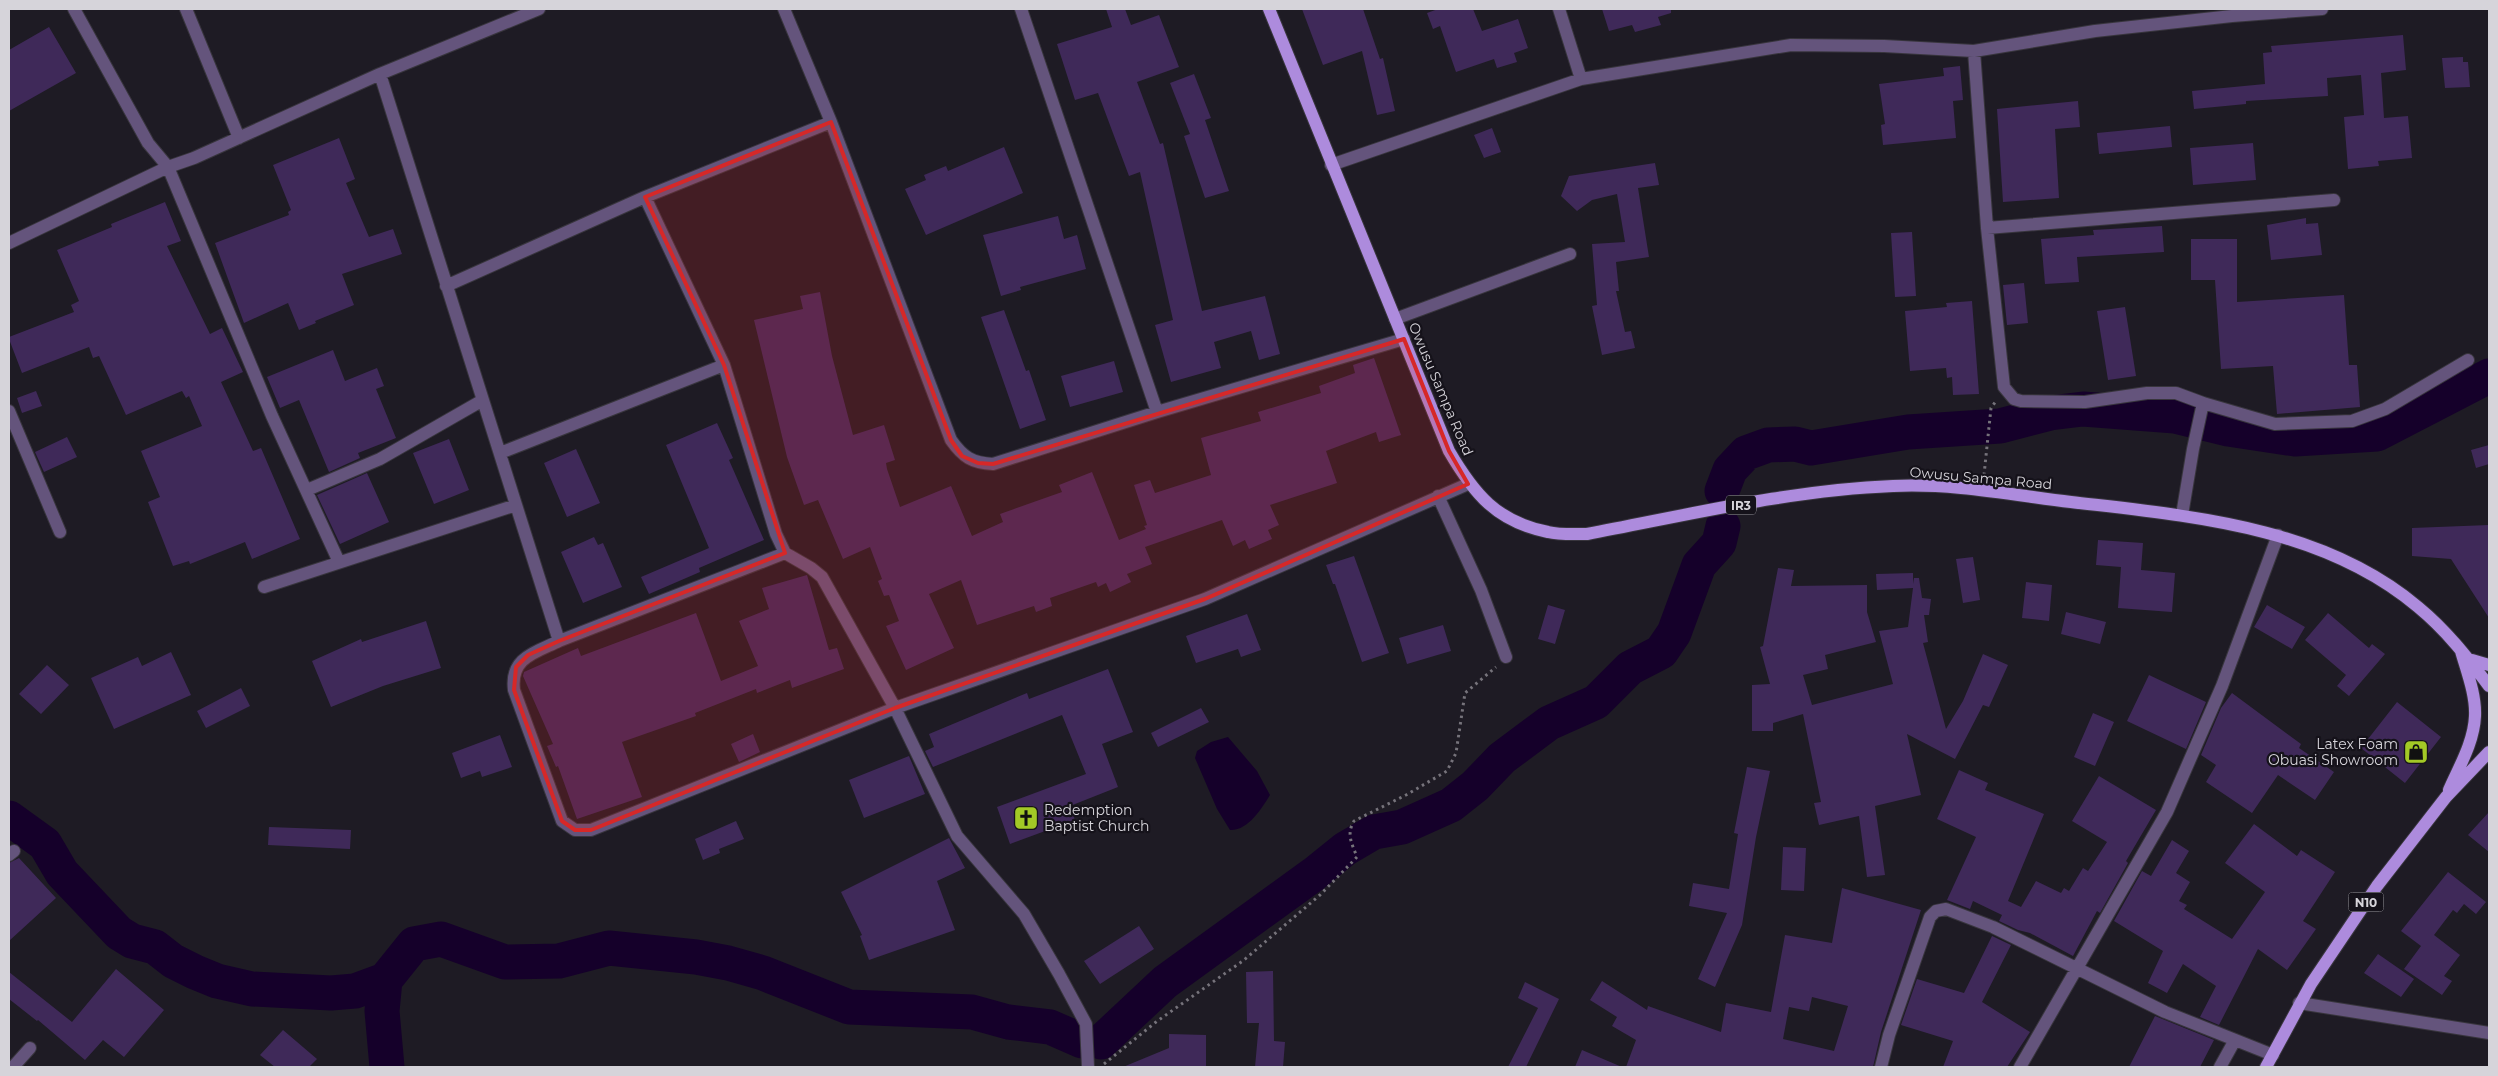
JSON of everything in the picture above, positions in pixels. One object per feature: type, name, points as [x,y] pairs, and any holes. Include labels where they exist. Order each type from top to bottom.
[{"type":"main road","name":"Owusu Sampa Road","points":[[1269,9],[1449,451],[1468,484],[1494,509],[1518,524],[1550,533],[1587,534],[1817,492],[1895,486],[1982,491],[2182,515],[2278,535],[2319,550],[2371,575],[2418,606],[2472,660],[2489,686]]},
{"type":"main road","points":[[2446,797],[2472,733],[2475,716],[2474,696],[2460,647]]},
{"type":"main road","points":[[2472,660],[2489,665]]},
{"type":"main road","name":"N10","points":[[2266,1067],[2299,1002],[2377,886],[2446,797],[2489,752]]},
{"type":"street","points":[[74,9],[148,143],[168,167],[237,335],[339,562]]},
{"type":"street","points":[[186,9],[239,138]]},
{"type":"street","points":[[9,244],[168,167],[194,158],[380,74],[539,9]]},
{"type":"street","points":[[784,9],[832,122],[951,440],[962,456],[978,464],[993,464],[1157,412],[1404,339]]},
{"type":"street","points":[[1021,9],[1157,412]]},
{"type":"street","points":[[1559,9],[1581,79]]},
{"type":"street","points":[[1332,165],[1581,79],[1791,45],[1884,46],[1974,51],[2095,32],[2232,16],[2322,9]]},
{"type":"street","points":[[1974,51],[1987,228],[2004,387],[2014,399],[2085,402],[2147,393],[2176,393],[2202,406],[2275,424],[2352,421],[2385,409],[2468,360]]},
{"type":"street","points":[[380,74],[558,641]]},
{"type":"street","points":[[446,286],[645,197],[832,122]]},
{"type":"street","points":[[645,197],[724,365],[776,534],[784,553],[811,568],[822,577],[895,708],[957,836],[1024,914],[1086,1024],[1088,1067]]},
{"type":"street","points":[[1987,228],[2334,200]]},
{"type":"street","points":[[1395,319],[1570,254]]},
{"type":"street","points":[[500,453],[724,365]]},
{"type":"street","points":[[307,490],[386,455],[483,400]]},
{"type":"street","points":[[2182,515],[2192,449],[2202,406]]},
{"type":"street","points":[[9,411],[60,532]]},
{"type":"street","points":[[784,553],[558,641],[528,655],[516,666],[513,684],[562,822],[575,830],[591,830],[895,708],[1205,599],[1468,484]]},
{"type":"street","points":[[1438,496],[1481,590],[1506,657]]},
{"type":"street","points":[[264,587],[516,505]]},
{"type":"street","points":[[2020,1067],[2078,970],[2167,812],[2222,686],[2278,535]]},
{"type":"street","points":[[1880,1067],[1889,1035],[1930,917],[1936,911],[1946,909],[1993,927],[2166,1012],[2273,1055]]},
{"type":"street","points":[[2299,1002],[2489,1033]]},
{"type":"street","points":[[2220,1067],[2235,1040]]},
{"type":"street","points":[[13,1067],[30,1048]]},
{"type":"path","points":[[1982,491],[1991,408]]},
{"type":"path","points":[[1099,1067],[1156,1022],[1244,960],[1320,895],[1357,857],[1349,838],[1350,827],[1354,821],[1447,771],[1456,753],[1465,693],[1506,657]]},
{"type":"highlighted area","points":[[831,122],[951,440],[962,456],[978,463],[993,464],[1404,339],[1449,451],[1468,484],[1205,599],[895,708],[591,830],[575,830],[562,821],[514,690],[516,667],[528,655],[559,641],[785,553],[724,365],[645,197]]},
{"type":"shaded area","points":[[1228,737],[1257,771],[1270,795],[1254,818],[1243,827],[1230,830],[1217,809],[1195,758],[1197,751],[1211,742]]},
{"type":"building","points":[[1106,9],[1125,9],[1131,25],[1159,15],[1179,67],[1137,82],[1160,144],[1163,143],[1202,311],[1265,296],[1280,354],[1259,360],[1251,331],[1214,342],[1221,368],[1171,382],[1155,325],[1173,320],[1140,172],[1129,176],[1098,93],[1075,100],[1057,44],[1112,27]]},
{"type":"building","points":[[1302,9],[1363,9],[1380,59],[1383,58],[1395,111],[1377,115],[1362,51],[1323,65]]},
{"type":"building","points":[[1438,9],[1473,9],[1482,31],[1518,19],[1528,48],[1514,53],[1517,62],[1497,68],[1494,59],[1456,72],[1440,26],[1433,29],[1427,13]]},
{"type":"building","points":[[1602,9],[1671,9],[1671,13],[1658,17],[1661,25],[1635,32],[1632,25],[1609,31]]},
{"type":"building","points":[[49,27],[76,73],[9,111],[9,50]]},
{"type":"building","points":[[2403,35],[2406,70],[2381,73],[2384,118],[2408,116],[2412,158],[2378,161],[2379,166],[2348,169],[2344,117],[2364,115],[2361,75],[2327,78],[2328,96],[2246,101],[2246,104],[2194,109],[2192,91],[2265,84],[2263,53],[2272,52],[2271,46]]},
{"type":"building","points":[[2463,57],[2463,62],[2468,62],[2470,87],[2445,88],[2442,58]]},
{"type":"building","points":[[1960,66],[1963,100],[1953,101],[1956,138],[1883,145],[1881,125],[1885,124],[1879,84],[1944,76],[1943,68]]},
{"type":"building","points":[[1194,74],[1211,118],[1205,120],[1229,191],[1205,198],[1184,136],[1190,134],[1170,83]]},
{"type":"building","points":[[2078,101],[2080,127],[2055,129],[2059,198],[2003,202],[1997,109]]},
{"type":"building","points":[[2170,126],[2172,147],[2099,154],[2097,133]]},
{"type":"building","points":[[1492,128],[1501,152],[1484,158],[1474,135]]},
{"type":"building","points":[[339,138],[355,179],[346,183],[369,237],[393,229],[402,254],[342,274],[354,305],[315,321],[316,323],[299,330],[288,303],[244,323],[215,243],[289,215],[288,212],[291,210],[273,165]]},
{"type":"building","points":[[2253,143],[2256,180],[2193,185],[2190,148]]},
{"type":"building","points":[[1004,147],[1023,193],[926,235],[905,189],[926,180],[924,175],[946,166],[948,171]]},
{"type":"building","points":[[1655,163],[1659,185],[1638,188],[1649,257],[1616,262],[1619,291],[1616,291],[1625,332],[1631,331],[1635,348],[1602,355],[1592,306],[1597,305],[1592,244],[1625,242],[1617,194],[1592,200],[1577,211],[1561,196],[1569,176]]},
{"type":"building","points":[[165,202],[181,241],[167,246],[210,334],[222,328],[243,372],[221,382],[253,451],[261,448],[300,539],[252,559],[245,542],[190,564],[189,561],[173,566],[148,502],[160,497],[141,451],[202,426],[189,396],[186,398],[182,391],[126,415],[99,356],[93,358],[89,347],[22,373],[9,339],[9,337],[74,312],[71,305],[79,301],[57,250],[112,227],[111,224]]},
{"type":"building","points":[[1058,216],[1064,239],[1077,235],[1086,269],[1020,287],[1021,290],[1001,296],[983,235]]},
{"type":"building","points":[[2306,218],[2306,224],[2318,223],[2322,255],[2271,260],[2267,225]]},
{"type":"building","points":[[2162,226],[2164,252],[2077,257],[2079,282],[2045,284],[2041,239],[2094,235],[2093,230]]},
{"type":"building","points":[[1912,232],[1916,296],[1895,297],[1891,233]]},
{"type":"building","points":[[2191,239],[2237,239],[2237,302],[2344,295],[2349,365],[2357,365],[2360,407],[2277,414],[2273,366],[2221,369],[2215,280],[2191,280]]},
{"type":"building","points":[[2024,283],[2028,323],[2007,325],[2003,285]]},
{"type":"building","points":[[820,292],[832,356],[853,435],[884,425],[895,460],[886,463],[887,469],[900,507],[951,486],[972,536],[1003,522],[1000,514],[1062,492],[1059,485],[1092,472],[1119,540],[1146,529],[1144,526],[1147,525],[1134,485],[1150,480],[1155,493],[1211,475],[1201,438],[1261,421],[1258,412],[1321,393],[1319,386],[1355,373],[1353,365],[1374,358],[1401,435],[1379,442],[1376,432],[1326,451],[1337,483],[1270,505],[1279,525],[1268,530],[1272,539],[1249,549],[1245,540],[1233,546],[1222,520],[1145,547],[1152,564],[1127,574],[1131,582],[1110,592],[1106,583],[1098,587],[1096,582],[1050,598],[1052,606],[1036,612],[1034,606],[977,625],[961,580],[929,594],[954,648],[906,670],[886,626],[899,621],[889,595],[884,596],[878,581],[882,579],[870,547],[843,559],[818,500],[804,505],[787,457],[754,320],[803,309],[800,296]]},
{"type":"building","points":[[1972,301],[1979,394],[1953,395],[1952,377],[1947,378],[1946,368],[1910,371],[1905,311],[1947,307],[1946,303]]},
{"type":"building","points":[[2125,307],[2136,376],[2108,380],[2097,311]]},
{"type":"building","points":[[1004,310],[1026,371],[1029,370],[1046,420],[1020,429],[981,317]]},
{"type":"building","points":[[333,350],[345,381],[377,368],[384,386],[376,389],[396,438],[358,453],[360,458],[329,472],[299,400],[280,408],[267,377]]},
{"type":"building","points":[[1114,361],[1123,392],[1070,407],[1061,376]]},
{"type":"building","points":[[36,391],[42,406],[22,413],[17,398]]},
{"type":"building","points":[[717,423],[733,458],[729,460],[764,540],[699,568],[700,572],[649,594],[641,577],[709,548],[666,445]]},
{"type":"building","points":[[67,437],[77,457],[44,472],[35,452]]},
{"type":"building","points":[[449,439],[469,490],[434,504],[413,453]]},
{"type":"building","points":[[2489,445],[2489,464],[2476,468],[2471,450]]},
{"type":"building","points":[[576,449],[600,503],[567,517],[544,463]]},
{"type":"building","points":[[367,473],[389,522],[340,544],[317,495]]},
{"type":"building","points":[[2489,525],[2489,618],[2451,559],[2412,556],[2412,528]]},
{"type":"building","points":[[594,537],[598,545],[603,543],[622,587],[583,603],[561,552]]},
{"type":"building","points":[[2098,540],[2143,543],[2141,570],[2175,573],[2172,612],[2118,608],[2121,567],[2096,565]]},
{"type":"building","points":[[1354,556],[1389,653],[1362,662],[1335,584],[1333,584],[1326,565]]},
{"type":"building","points":[[1973,557],[1980,600],[1963,603],[1956,559]]},
{"type":"building","points":[[1778,568],[1794,570],[1791,586],[1867,585],[1867,612],[1876,642],[1825,655],[1828,669],[1803,675],[1812,705],[1893,684],[1879,631],[1908,627],[1913,588],[1877,590],[1876,574],[1913,573],[1913,584],[1914,578],[1919,578],[1922,598],[1931,599],[1929,615],[1924,615],[1928,642],[1923,643],[1946,729],[1963,701],[1983,654],[2008,665],[1989,707],[1983,705],[1955,759],[1907,734],[1921,795],[1875,806],[1885,875],[1867,877],[1859,816],[1819,825],[1814,803],[1821,802],[1803,714],[1773,723],[1773,731],[1752,731],[1752,685],[1770,684],[1760,647],[1763,646]]},
{"type":"building","points":[[807,575],[829,650],[837,648],[844,669],[792,688],[790,680],[757,693],[756,689],[695,713],[696,716],[622,742],[642,797],[577,819],[558,766],[556,767],[547,746],[553,744],[523,676],[524,672],[578,648],[581,656],[696,613],[721,681],[758,666],[739,621],[769,609],[762,588]]},
{"type":"building","points":[[2026,582],[2052,585],[2049,621],[2022,618]]},
{"type":"building","points":[[1548,605],[1565,610],[1555,644],[1538,639]]},
{"type":"building","points":[[2267,605],[2305,627],[2292,649],[2254,627]]},
{"type":"building","points":[[2066,612],[2106,622],[2100,644],[2061,634]]},
{"type":"building","points":[[2328,613],[2369,648],[2372,644],[2385,654],[2349,696],[2337,686],[2346,675],[2305,640]]},
{"type":"building","points":[[1247,614],[1261,650],[1241,657],[1238,649],[1196,663],[1186,636]]},
{"type":"building","points":[[426,621],[441,668],[383,686],[331,707],[312,661],[361,639],[362,642]]},
{"type":"building","points":[[1443,625],[1451,651],[1407,664],[1399,638]]},
{"type":"building","points":[[171,652],[191,695],[114,729],[91,678],[138,657],[142,666]]},
{"type":"building","points":[[47,665],[69,685],[41,714],[19,694]]},
{"type":"building","points":[[1108,669],[1133,732],[1102,744],[1118,787],[1070,806],[1075,820],[1010,844],[997,807],[1086,774],[1062,715],[933,767],[925,751],[934,747],[929,734],[1027,693],[1029,699]]},
{"type":"building","points":[[2149,675],[2206,702],[2186,749],[2127,721]]},
{"type":"building","points":[[241,688],[250,706],[206,728],[197,711]]},
{"type":"building","points":[[2232,693],[2301,744],[2299,748],[2334,772],[2315,800],[2278,775],[2252,813],[2206,782],[2216,765],[2201,755],[2221,708]]},
{"type":"building","points":[[2397,702],[2441,737],[2405,783],[2361,748]]},
{"type":"building","points":[[1201,708],[1209,722],[1158,747],[1151,733]]},
{"type":"building","points":[[2093,713],[2114,722],[2095,766],[2074,757]]},
{"type":"building","points":[[753,734],[760,752],[739,762],[731,744]]},
{"type":"building","points":[[500,735],[512,767],[482,777],[480,771],[461,778],[452,753]]},
{"type":"building","points":[[909,756],[925,794],[864,818],[849,780]]},
{"type":"building","points":[[1747,767],[1770,771],[1756,837],[1742,925],[1715,987],[1698,979],[1727,913],[1689,906],[1693,883],[1729,889],[1738,834],[1734,833]]},
{"type":"building","points":[[1959,770],[1988,783],[1985,790],[2044,814],[2008,901],[2021,907],[2036,881],[2061,893],[2064,888],[2069,891],[2083,868],[2088,871],[2107,842],[2072,821],[2099,776],[2156,810],[2126,861],[2128,863],[2100,913],[2097,911],[2073,956],[2030,933],[2018,930],[1999,921],[2002,915],[1973,901],[1970,909],[1947,900],[1976,837],[1937,819]]},
{"type":"building","points":[[2489,812],[2489,852],[2468,835]]},
{"type":"building","points":[[736,821],[744,839],[719,849],[720,853],[703,860],[695,839]]},
{"type":"building","points":[[2254,824],[2297,856],[2301,850],[2335,872],[2303,921],[2316,929],[2287,970],[2258,949],[2219,1025],[2200,1017],[2216,986],[2183,964],[2167,993],[2148,983],[2163,951],[2114,921],[2142,871],[2151,876],[2172,840],[2189,851],[2176,873],[2190,882],[2179,901],[2187,905],[2184,909],[2232,939],[2265,892],[2225,863]]},
{"type":"building","points":[[269,827],[351,830],[350,849],[268,845]]},
{"type":"building","points":[[949,838],[965,868],[937,881],[955,930],[869,960],[860,936],[862,935],[841,892]]},
{"type":"building","points":[[1783,847],[1806,848],[1804,891],[1781,890]]},
{"type":"building","points":[[19,858],[56,898],[9,941],[9,863]]},
{"type":"building","points":[[2448,872],[2486,902],[2476,914],[2464,904],[2457,913],[2453,910],[2434,935],[2460,955],[2444,976],[2452,981],[2442,995],[2404,969],[2421,946],[2401,931]]},
{"type":"building","points":[[1842,888],[1921,910],[1881,1032],[1873,1067],[1626,1067],[1636,1040],[1612,1026],[1617,1017],[1590,1000],[1602,981],[1647,1010],[1648,1006],[1721,1032],[1726,1003],[1771,1012],[1785,935],[1832,943]],"holes":[[[1812,997],[1848,1006],[1834,1051],[1783,1039],[1789,1007],[1809,1011]]]},
{"type":"building","points":[[1139,926],[1154,949],[1100,984],[1084,961]]},
{"type":"building","points":[[1992,936],[2011,945],[1982,1002],[2030,1032],[2007,1067],[1943,1067],[1953,1041],[1901,1025],[1917,979],[1964,993]]},
{"type":"building","points":[[2378,954],[2414,979],[2401,997],[2364,973]]},
{"type":"building","points":[[116,969],[164,1010],[124,1057],[103,1040],[85,1060],[38,1020],[9,999],[9,972],[72,1022]]},
{"type":"building","points":[[1273,971],[1274,1041],[1285,1042],[1283,1067],[1255,1067],[1259,1023],[1247,1023],[1246,972]]},
{"type":"building","points":[[1525,982],[1559,999],[1526,1067],[1508,1067],[1538,1008],[1518,998]]},
{"type":"building","points":[[2155,1016],[2214,1040],[2200,1067],[2129,1067]]},
{"type":"building","points":[[283,1030],[317,1059],[309,1067],[275,1067],[260,1055]]},
{"type":"building","points":[[1169,1034],[1206,1035],[1206,1067],[1123,1067],[1169,1048]]},
{"type":"building","points":[[1582,1050],[1622,1067],[1575,1067]]},
{"type":"waterway","points":[[1722,491],[1730,470],[1746,453],[1768,445],[1795,444],[1811,448],[1908,432],[2000,426],[2050,413],[2083,409],[2175,416],[2228,429],[2295,439],[2377,434],[2489,376]]},
{"type":"waterway","points":[[1101,1042],[1165,982],[1314,874],[1345,849],[1374,832],[1402,827],[1451,805],[1475,786],[1502,758],[1549,723],[1596,702],[1630,668],[1661,652],[1674,633],[1699,565],[1719,543],[1723,526]]},
{"type":"waterway","points":[[9,818],[45,844],[62,873],[119,933],[132,941],[155,947],[173,961],[195,972],[217,981],[252,989],[331,993],[355,991],[385,980]]},
{"type":"waterway","points":[[387,1067],[382,1011],[385,980],[414,944],[441,939],[505,962],[559,961],[609,948],[696,957],[728,963],[763,973],[849,1007],[972,1012],[1008,1022],[1050,1027],[1082,1041]]},
{"type":"place","name":"Latex Foam Obuasi Showroom","points":[[2416,752]]},
{"type":"place","name":"Redemption Baptist Church","points":[[1026,818]]}]
